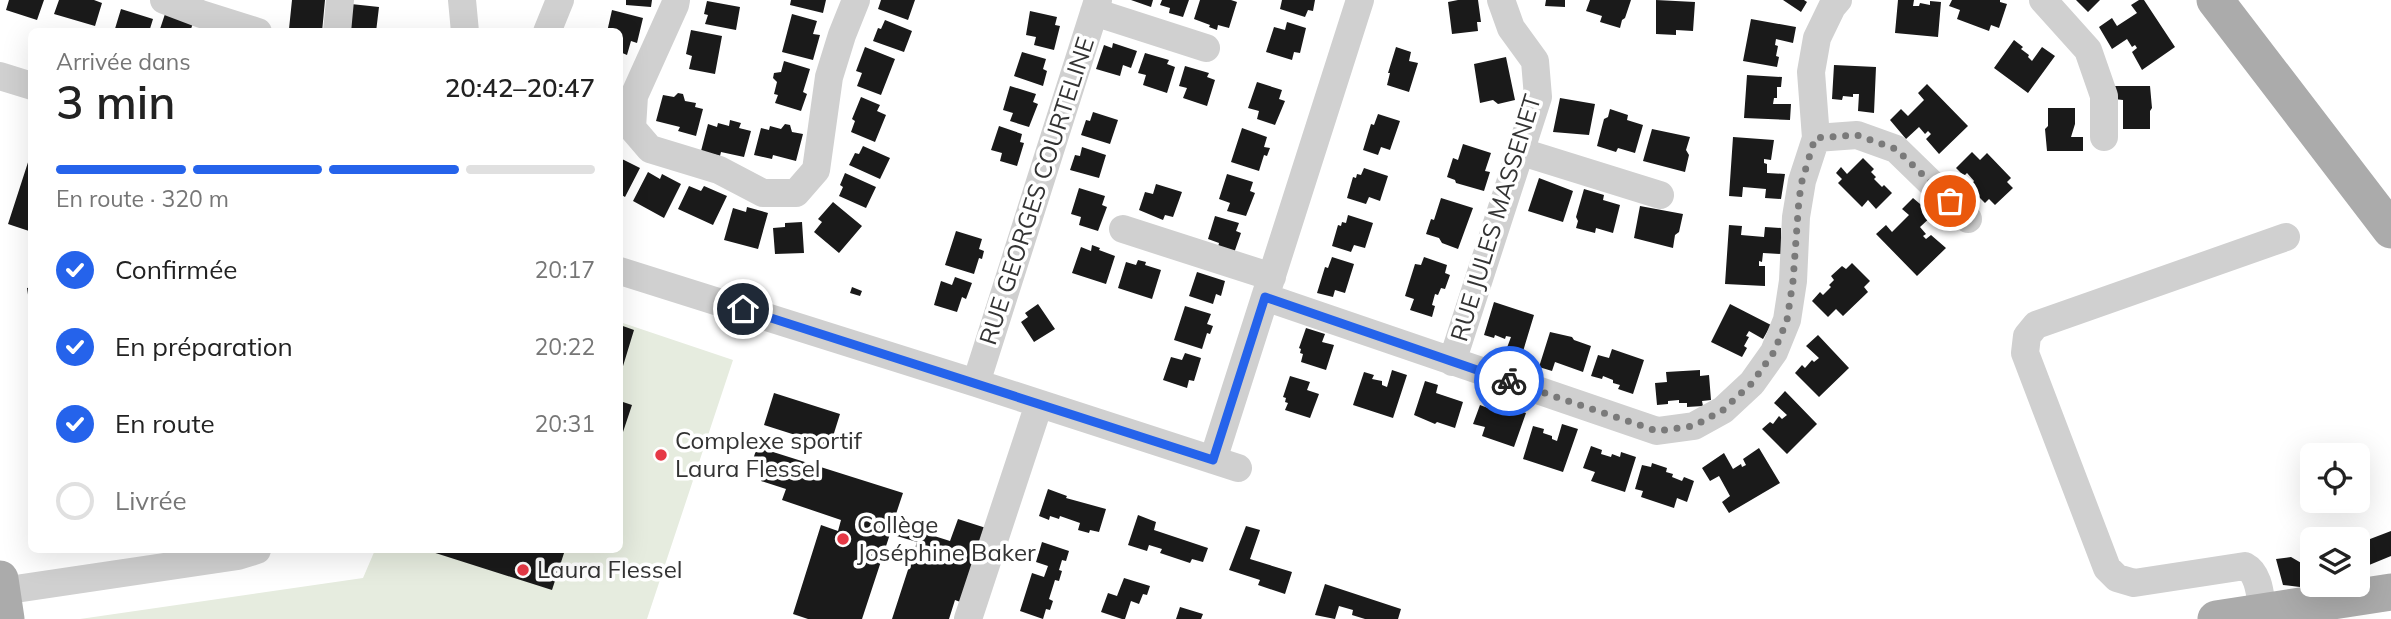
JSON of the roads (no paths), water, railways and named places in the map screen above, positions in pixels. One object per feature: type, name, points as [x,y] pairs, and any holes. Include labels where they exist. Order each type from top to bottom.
[{"type":"main road","points":[[2215,0],[2391,230]]},
{"type":"main road","points":[[2216,619],[2391,592]]},
{"type":"street","points":[[164,0],[202,7],[249,28]]},
{"type":"street","points":[[337,28],[340,0]]},
{"type":"street","points":[[462,0],[465,28]]},
{"type":"street","points":[[549,28],[560,0]]},
{"type":"street","points":[[676,0],[634,96],[632,128],[650,149],[719,170],[762,193],[796,193],[816,170],[829,77],[856,0]]},
{"type":"street","points":[[623,272],[1225,464],[1268,287],[1360,0]]},
{"type":"street","name":"RUE JULES MASSENET","points":[[1452,362],[1538,97],[1535,61],[1511,28],[1501,0]]},
{"type":"street","points":[[1123,229],[1452,362],[1657,431],[1694,426],[1723,410],[1752,383],[1774,352],[1787,320],[1793,281],[1798,205],[1815,138],[1811,72],[1817,38],[1838,0]]},
{"type":"street","points":[[2043,0],[2088,50],[2104,96],[2104,137]]},
{"type":"street","points":[[1096,6],[1206,48]]},
{"type":"street","name":"RUE GEORGES COURTELINE","points":[[976,383],[1096,6]]},
{"type":"street","points":[[0,76],[28,85]]},
{"type":"street","points":[[1815,138],[1857,135],[1896,149],[1968,219]]},
{"type":"street","points":[[1522,152],[1660,195]]},
{"type":"street","points":[[2263,613],[2257,580],[2251,569],[2245,566],[2134,583],[2117,578],[2107,568],[2025,353],[2027,336],[2036,325],[2287,237]]},
{"type":"street","points":[[968,619],[1039,404]]},
{"type":"street","points":[[3,597],[248,553]]},
{"type":"place","name":"Complexe sportif Laura Flessel","points":[[661,455]]},
{"type":"place","name":"Collège Joséphine Baker","points":[[843,539]]},
{"type":"place","name":"Laura Flessel","points":[[523,570]]}]
